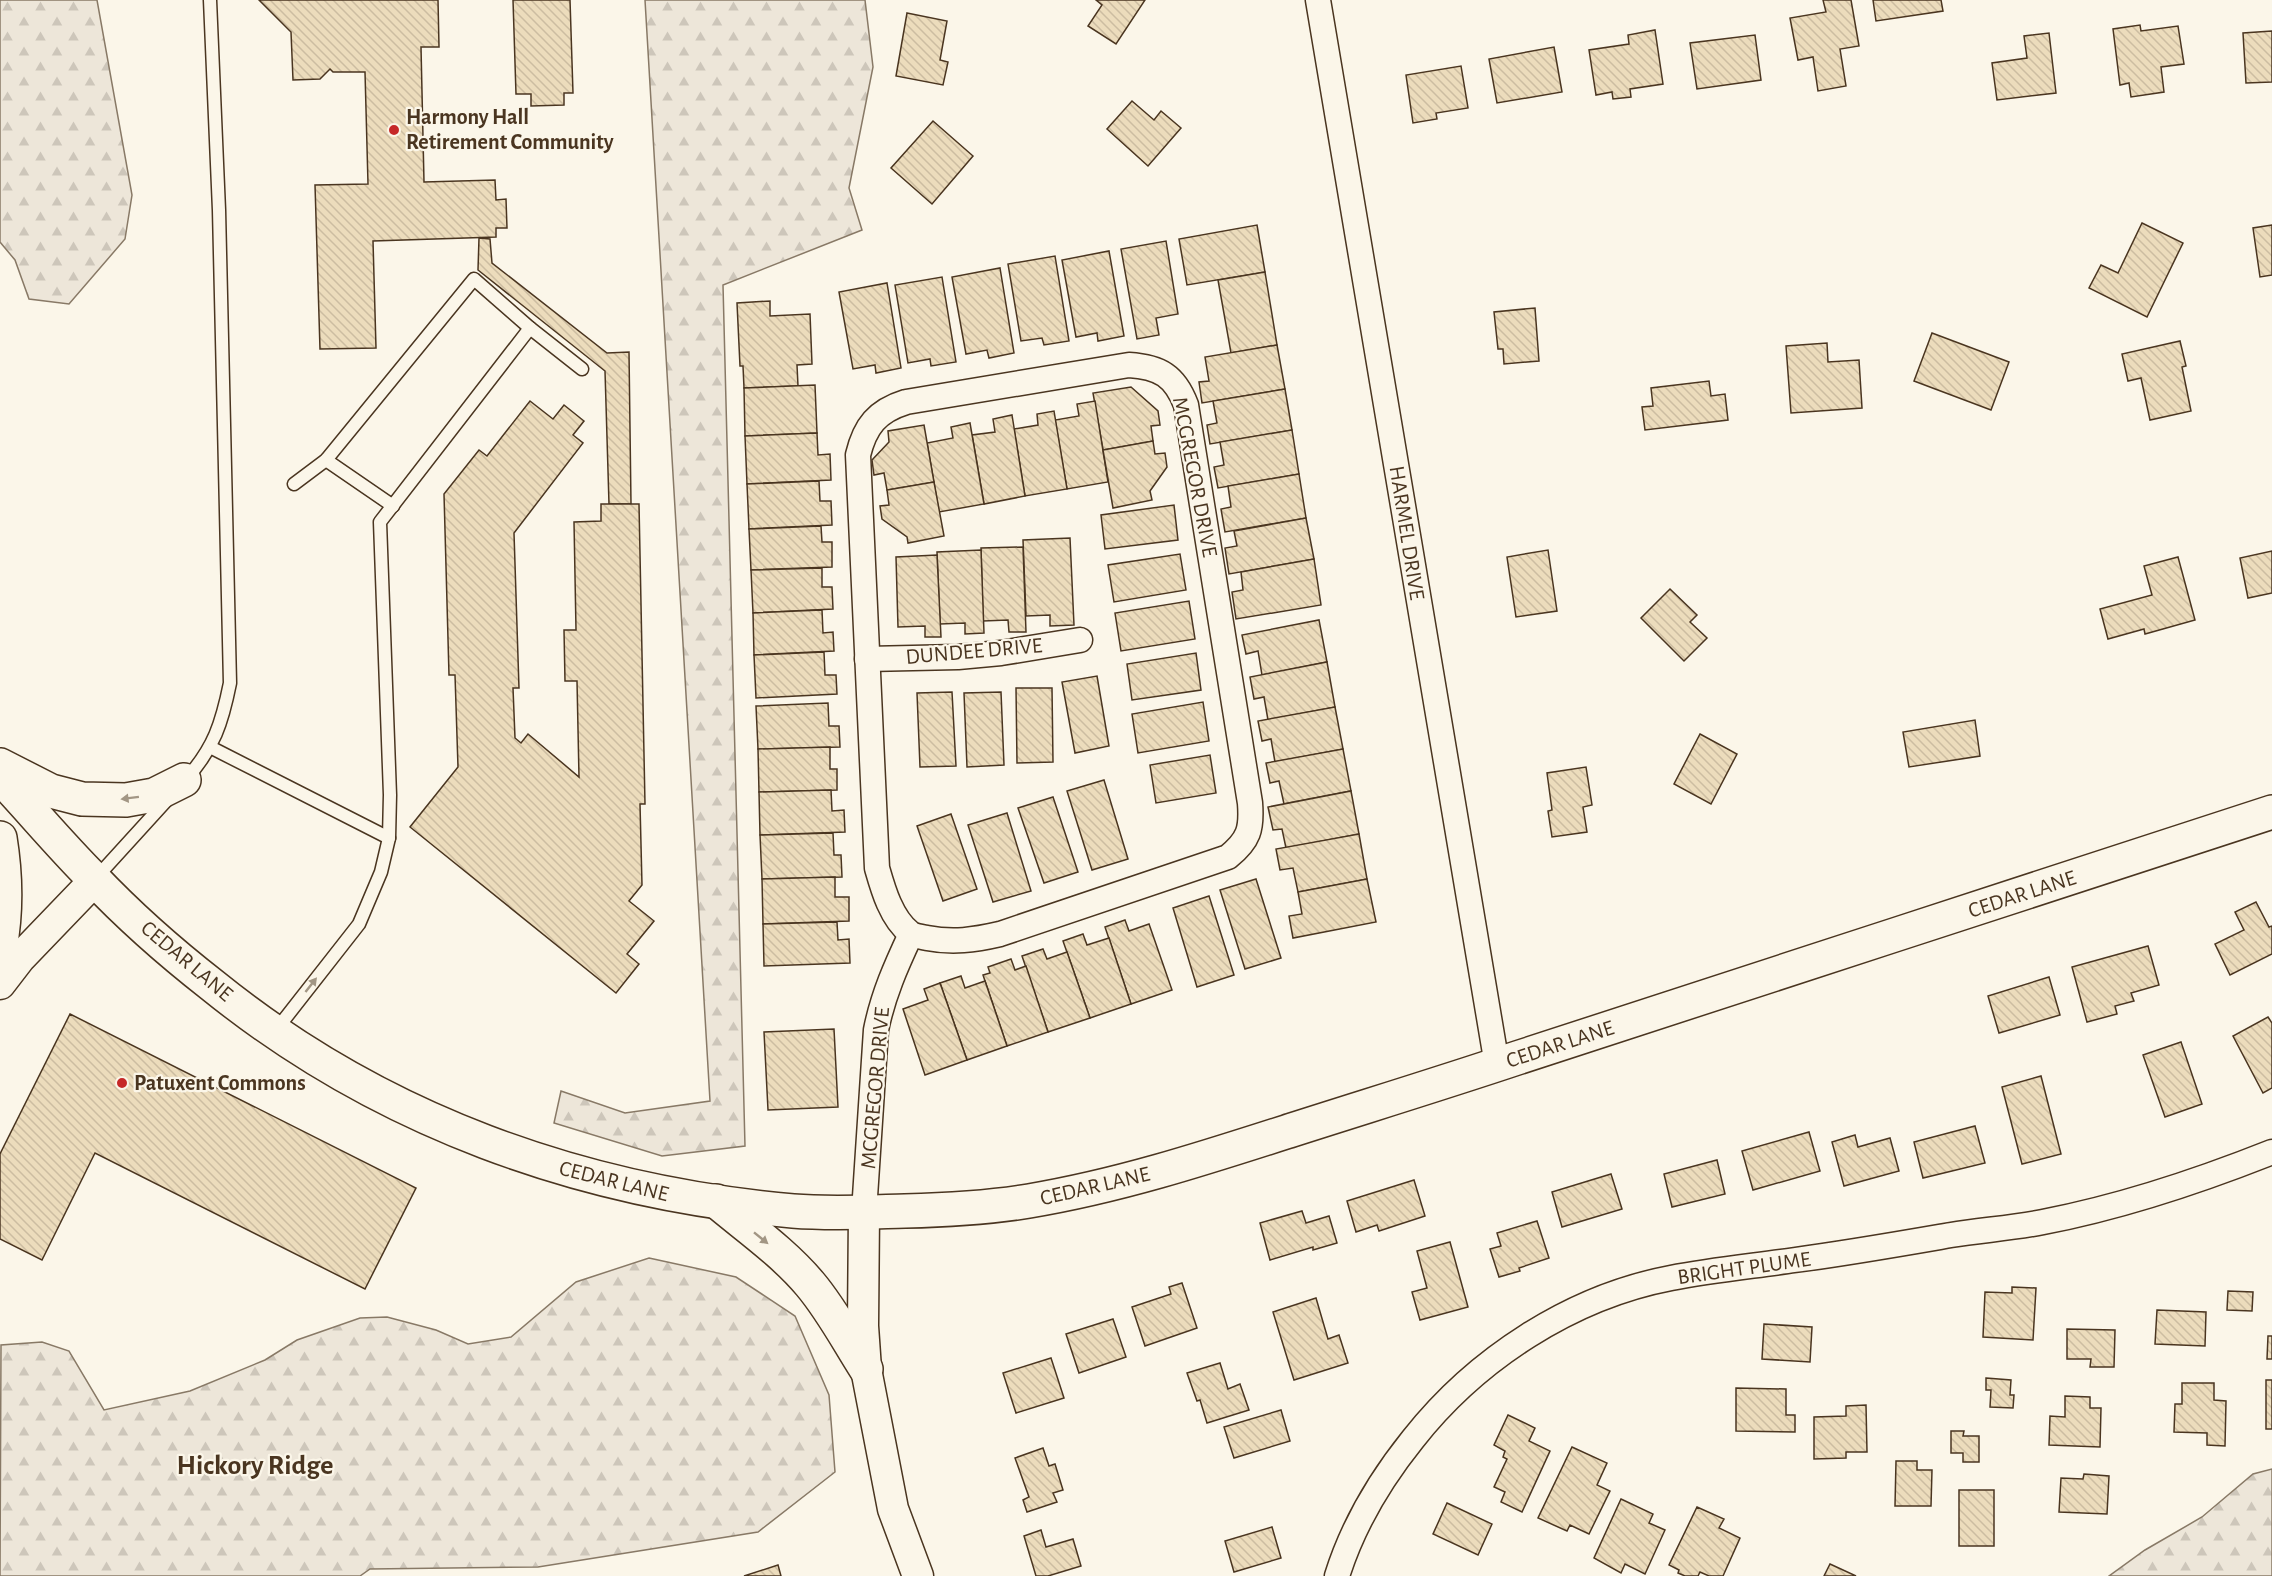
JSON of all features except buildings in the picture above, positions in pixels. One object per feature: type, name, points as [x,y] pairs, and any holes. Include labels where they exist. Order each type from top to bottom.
[{"type":"main road","points":[[0,765],[51,791],[82,799],[126,800],[154,795],[184,780]]},
{"type":"main road","name":"CEDAR LANE","points":[[0,777],[95,880],[212,986],[275,1032],[340,1074],[403,1107],[529,1159],[586,1176],[663,1194],[797,1211],[974,1209],[1098,1188],[1232,1150],[2272,812]]},
{"type":"main road","points":[[0,838],[6,892],[0,948]]},
{"type":"main road","points":[[716,1201],[780,1254],[810,1285],[832,1314],[866,1369]]},
{"type":"street","name":"HARMEL DRIVE","points":[[1324,1],[1497,1065]]},
{"type":"street","name":"MCGREGOR DRIVE","points":[[1129,364],[1159,370],[1180,389],[1186,405],[1250,803],[1251,819],[1248,834],[1238,848],[1228,856],[1000,934],[973,941],[952,942],[911,934],[891,906],[877,868],[858,455],[862,440],[878,416],[891,406],[906,402],[1129,364]]},
{"type":"street","name":"DUNDEE DRIVE","points":[[867,659],[969,656],[1080,640]]},
{"type":"street","points":[[0,984],[20,958],[95,880]]},
{"type":"street","name":"MCGREGOR DRIVE","points":[[864,1212],[876,1030],[881,1002],[911,934]]},
{"type":"street","name":"BRIGHT PLUME","points":[[1337,1576],[1359,1519],[1398,1458],[1433,1413],[1473,1377],[1511,1348],[1553,1321],[1595,1301],[1670,1278],[2044,1222],[2135,1199],[2235,1167],[2272,1152]]},
{"type":"street","points":[[864,1212],[863,1316],[866,1369],[893,1509],[918,1576]]},
{"type":"lane","points":[[95,880],[184,780],[210,747],[224,717],[230,683],[219,210],[210,0]]},
{"type":"lane","points":[[294,484],[326,460],[474,279],[582,369]]},
{"type":"lane","points":[[275,1032],[359,924],[381,872],[389,838],[390,795],[380,522],[530,328]]},
{"type":"lane","points":[[326,460],[393,506]]},
{"type":"lane","points":[[210,747],[389,838]]},
{"type":"green space","points":[[0,0],[97,0],[132,195],[125,239],[69,304],[29,299],[15,260],[0,242]]},
{"type":"green space","points":[[645,0],[865,0],[873,67],[849,188],[862,230],[723,285],[745,1146],[662,1156],[554,1123],[561,1091],[625,1113],[710,1101]]},
{"type":"green space","points":[[649,1258],[736,1277],[795,1316],[829,1395],[835,1472],[758,1532],[538,1567],[370,1569],[360,1576],[0,1576],[1,1345],[42,1342],[69,1351],[104,1410],[190,1391],[265,1360],[297,1340],[360,1318],[387,1317],[436,1330],[468,1344],[511,1337],[576,1282]]},
{"type":"green space","points":[[2272,1469],[2272,1576],[2109,1576],[2145,1550],[2202,1517],[2253,1474]]},
{"type":"place","name":"Harmony Hall Retirement Community","points":[[394,130]]},
{"type":"place","name":"Patuxent Commons","points":[[122,1083]]},
{"type":"district","name":"Hickory Ridge","points":[[255,1466]]}]
